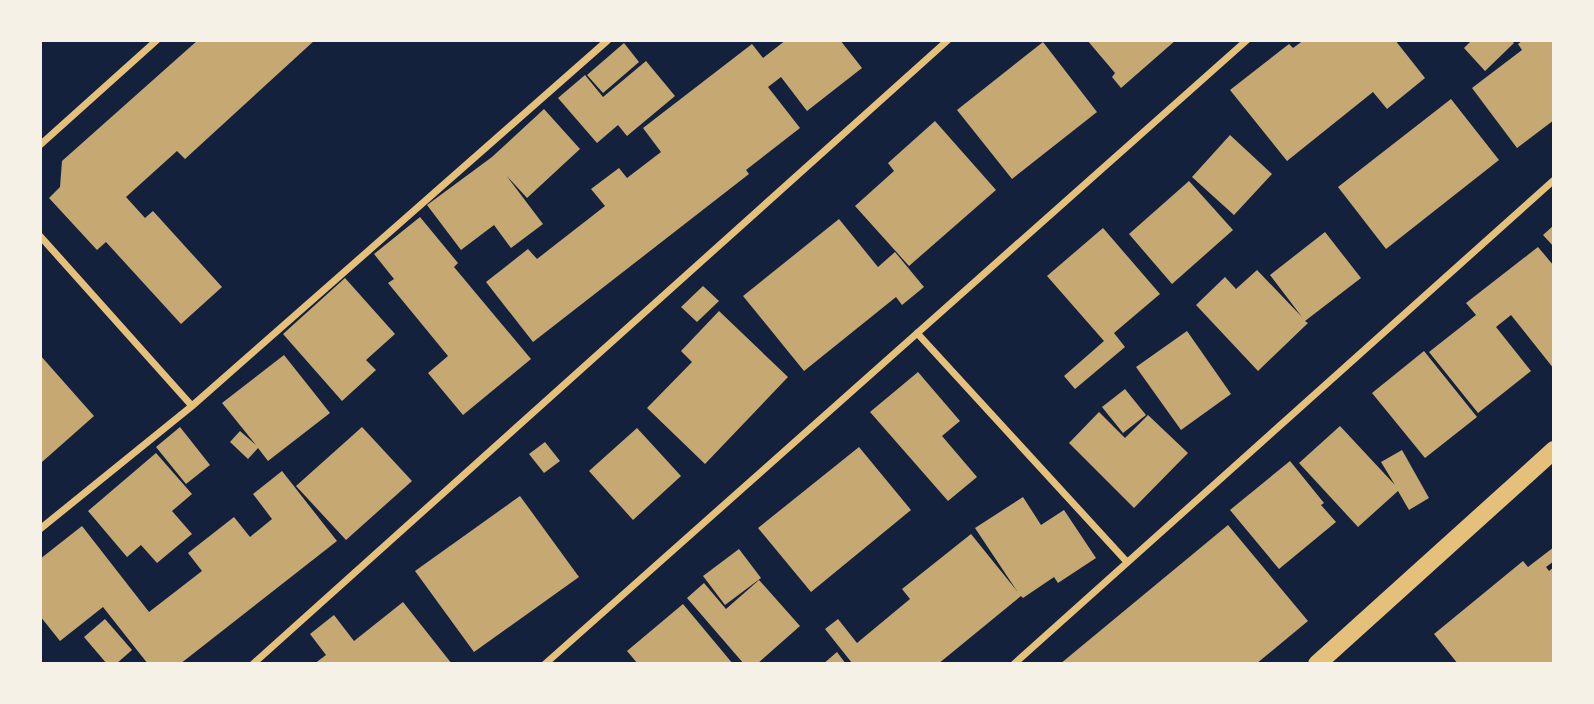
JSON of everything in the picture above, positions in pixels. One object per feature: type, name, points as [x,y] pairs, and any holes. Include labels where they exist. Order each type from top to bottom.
[{"type":"main road","points":[[1317,664],[1554,450]]},
{"type":"street","points":[[40,145],[157,40]]},
{"type":"street","points":[[40,529],[192,405],[608,40]]},
{"type":"street","points":[[253,664],[948,40]]},
{"type":"street","points":[[545,664],[1247,40]]},
{"type":"street","points":[[1014,664],[1554,180]]},
{"type":"street","points":[[40,236],[192,405]]},
{"type":"street","points":[[917,333],[1127,562]]},
{"type":"building","points":[[198,40],[315,40],[185,159],[177,151],[126,197],[145,218],[153,211],[222,287],[181,324],[106,242],[97,250],[49,198],[60,187],[62,161]]},
{"type":"building","points":[[786,40],[840,40],[862,68],[807,111],[781,77],[768,87],[800,128],[746,170],[749,174],[533,342],[486,282],[528,249],[537,259],[605,206],[591,189],[619,168],[627,178],[661,152],[643,128],[752,44],[763,58]]},
{"type":"building","points":[[1087,40],[1176,40],[1121,88],[1112,77],[1115,73]]},
{"type":"building","points":[[1304,40],[1395,40],[1425,78],[1387,109],[1373,92],[1287,161],[1230,90],[1289,44],[1293,48]]},
{"type":"building","points":[[1472,40],[1511,40],[1514,43],[1485,71],[1464,48]]},
{"type":"building","points":[[1523,40],[1554,40],[1554,120],[1517,148],[1472,88],[1522,50],[1518,44]]},
{"type":"building","points":[[1043,42],[1097,112],[1012,179],[957,110]]},
{"type":"building","points":[[624,43],[639,62],[603,93],[587,75]]},
{"type":"building","points":[[646,61],[675,96],[627,136],[618,125],[597,143],[558,98],[585,75],[603,97]]},
{"type":"building","points":[[1451,99],[1499,160],[1386,249],[1338,187]]},
{"type":"building","points":[[544,109],[580,149],[527,198],[506,175],[543,224],[511,248],[494,225],[461,250],[427,205],[492,157]]},
{"type":"building","points":[[935,121],[996,190],[909,266],[855,206],[894,171],[888,163]]},
{"type":"building","points":[[1230,135],[1272,174],[1234,215],[1192,177]]},
{"type":"building","points":[[1189,181],[1233,230],[1172,284],[1129,234]]},
{"type":"building","points":[[420,217],[458,263],[454,267],[531,359],[463,415],[428,373],[448,356],[388,283],[394,279],[374,254]]},
{"type":"building","points":[[839,219],[878,267],[895,252],[924,287],[902,305],[896,297],[804,371],[743,296]]},
{"type":"building","points":[[1554,225],[1554,247],[1543,235]]},
{"type":"building","points":[[1103,228],[1160,294],[1114,333],[1125,347],[1075,389],[1064,376],[1104,341],[1047,276]]},
{"type":"building","points":[[1325,232],[1361,278],[1305,321],[1308,323],[1258,371],[1196,305],[1225,277],[1236,289],[1257,270],[1302,317],[1270,275]]},
{"type":"building","points":[[1538,247],[1554,266],[1554,369],[1511,315],[1496,327],[1531,371],[1478,413],[1429,352],[1476,315],[1466,303]]},
{"type":"building","points":[[345,278],[395,334],[366,360],[376,370],[342,401],[283,334]]},
{"type":"building","points":[[703,286],[719,301],[697,322],[681,307]]},
{"type":"building","points":[[719,311],[788,377],[705,464],[647,408],[692,362],[681,351]]},
{"type":"building","points":[[1187,331],[1231,394],[1181,430],[1136,367]]},
{"type":"building","points":[[1424,351],[1477,417],[1425,458],[1372,393]]},
{"type":"building","points":[[40,355],[94,416],[42,462],[40,459]]},
{"type":"building","points":[[284,355],[330,413],[268,461],[258,448],[248,459],[230,442],[240,431],[256,445],[222,403]]},
{"type":"building","points":[[918,372],[960,421],[942,436],[977,477],[948,501],[870,412]]},
{"type":"building","points":[[1125,389],[1146,415],[1123,433],[1102,407]]},
{"type":"building","points":[[1099,412],[1125,438],[1148,415],[1188,453],[1134,508],[1069,443]]},
{"type":"building","points":[[1340,426],[1395,485],[1381,462],[1402,450],[1429,498],[1409,510],[1398,491],[1358,527],[1299,463]]},
{"type":"building","points":[[180,427],[210,465],[186,484],[156,447]]},
{"type":"building","points":[[362,427],[412,481],[346,540],[296,486]]},
{"type":"building","points":[[637,428],[681,476],[633,520],[589,471]]},
{"type":"building","points":[[545,442],[560,461],[544,473],[529,454]]},
{"type":"building","points":[[859,447],[911,510],[811,592],[758,528]]},
{"type":"building","points":[[156,453],[192,494],[172,511],[192,534],[157,563],[141,545],[127,557],[88,511]]},
{"type":"building","points":[[1290,461],[1336,522],[1279,569],[1230,510]]},
{"type":"building","points":[[282,471],[337,541],[180,664],[148,664],[103,607],[60,641],[40,616],[40,559],[82,526],[149,612],[202,571],[188,553],[234,517],[250,537],[272,519],[253,494]]},
{"type":"building","points":[[520,496],[579,577],[474,652],[415,571]]},
{"type":"building","points":[[1023,497],[1041,525],[1064,510],[1096,558],[1058,583],[1054,577],[1023,598],[1021,596],[938,664],[852,663],[825,629],[838,619],[857,643],[910,599],[902,589],[971,534],[1017,591],[975,528]]},
{"type":"building","points":[[1228,525],[1308,621],[1256,664],[1060,664]]},
{"type":"building","points":[[1554,547],[1554,561],[1546,567],[1549,571],[1554,567],[1554,664],[1458,664],[1434,634],[1523,561],[1528,567]]},
{"type":"building","points":[[739,549],[761,578],[725,605],[703,576]]},
{"type":"building","points":[[759,580],[800,626],[757,664],[744,664],[687,598],[704,583],[726,609]]},
{"type":"building","points":[[403,602],[452,664],[314,664],[326,655],[310,634],[334,615],[354,641]]},
{"type":"building","points":[[683,604],[733,664],[638,664],[627,651]]},
{"type":"building","points":[[105,619],[132,650],[116,664],[107,664],[84,637]]},
{"type":"building","points":[[837,652],[846,664],[823,664]]}]
